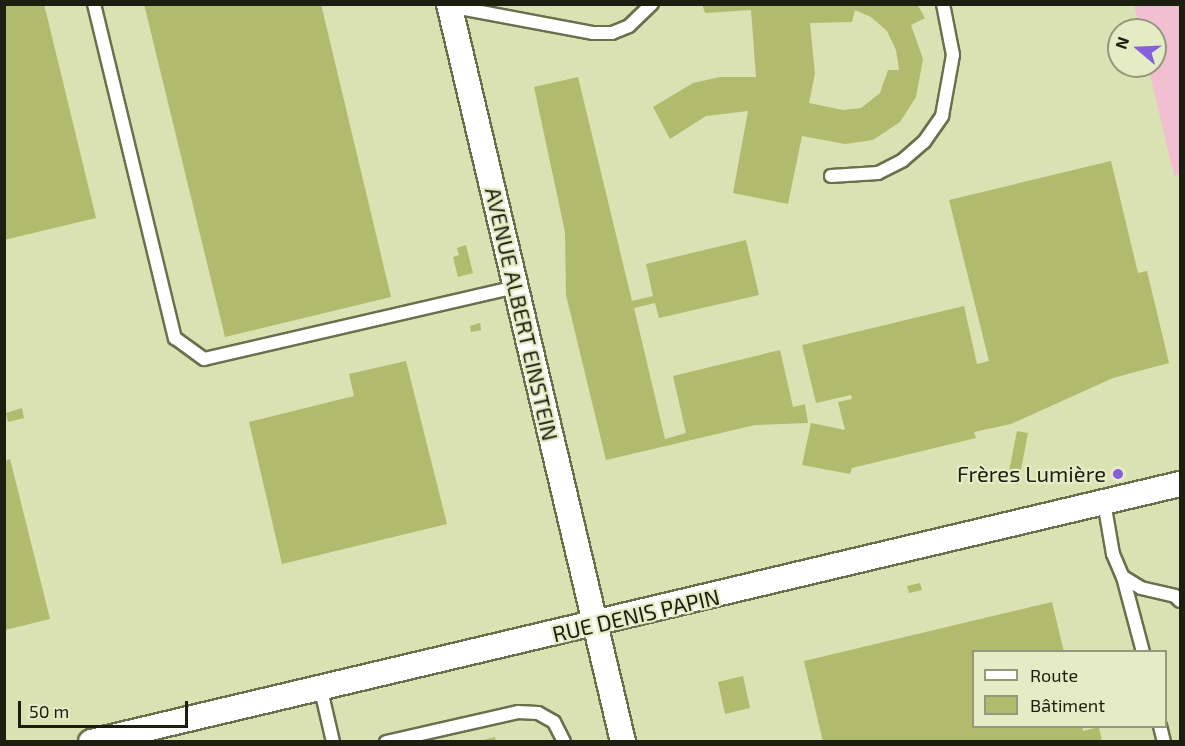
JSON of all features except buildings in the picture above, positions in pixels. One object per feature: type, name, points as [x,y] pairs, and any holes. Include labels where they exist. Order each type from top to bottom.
[{"type":"street","name":"AVENUE ALBERT EINSTEIN","points":[[449,5],[623,741]]},
{"type":"street","name":"RUE DENIS PAPIN","points":[[91,741],[321,690],[1180,484]]},
{"type":"lane","points":[[93,4],[175,338],[204,359],[516,288]]},
{"type":"lane","points":[[449,5],[593,33],[612,33],[629,26],[652,4]]},
{"type":"lane","points":[[831,176],[878,173],[903,160],[924,142],[942,116],[953,54],[943,4]]},
{"type":"lane","points":[[1104,502],[1113,554],[1123,577],[1143,650]]},
{"type":"lane","points":[[1123,577],[1141,588],[1175,596],[1180,602]]},
{"type":"lane","points":[[321,690],[333,741]]},
{"type":"lane","points":[[386,741],[518,712],[538,713],[554,722],[564,741]]},
{"type":"shaded area","points":[[4,5],[1180,5],[1180,741],[5,741]]},
{"type":"shaded area","points":[[1134,5],[1180,5],[1180,174],[1174,176],[1151,78],[1167,78],[1167,18],[1137,18]]},
{"type":"place","name":"Frères Lumière","points":[[1118,474]]}]
